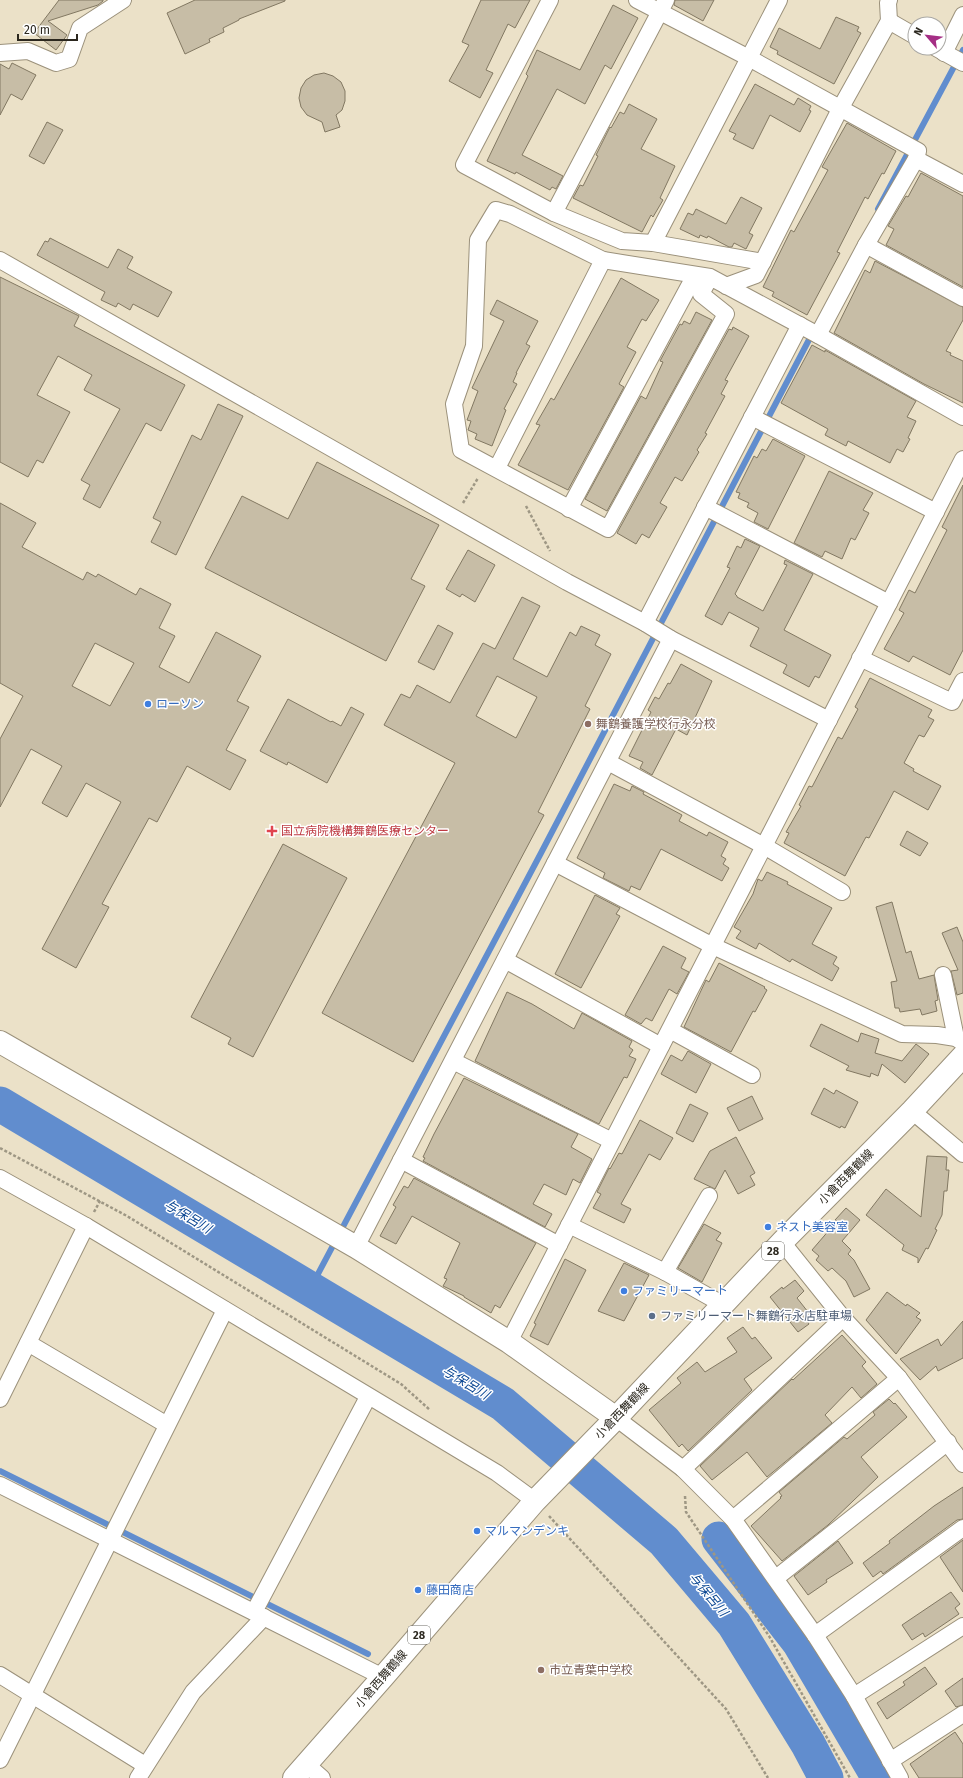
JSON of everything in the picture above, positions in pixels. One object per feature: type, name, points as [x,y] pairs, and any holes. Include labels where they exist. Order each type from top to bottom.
[{"type":"main road","points":[[0,1042],[356,1248],[509,1342],[616,1418]]},
{"type":"main road","name":"小倉西舞鶴線","points":[[307,1773],[383,1677],[540,1497],[722,1304],[912,1112],[961,1046]]},
{"type":"street","points":[[0,53],[28,51],[56,63],[69,59],[80,28],[123,0]]},
{"type":"street","points":[[550,0],[464,165],[554,213],[622,242],[653,243],[763,262]]},
{"type":"street","points":[[637,0],[663,6],[749,58],[918,151],[916,159],[866,245],[818,335]]},
{"type":"street","points":[[653,243],[779,0]]},
{"type":"street","points":[[726,286],[756,275],[840,109],[889,21],[889,0]]},
{"type":"street","points":[[554,213],[663,6]]},
{"type":"street","points":[[947,39],[963,15]]},
{"type":"street","points":[[889,21],[907,31]]},
{"type":"street","points":[[947,54],[963,63]]},
{"type":"street","points":[[916,159],[963,184]]},
{"type":"street","points":[[703,276],[700,294],[726,314],[608,529],[461,450],[454,404],[474,346],[478,240],[496,210],[510,214],[603,260],[703,276],[726,286],[800,325],[963,417]]},
{"type":"street","points":[[866,245],[963,298]]},
{"type":"street","points":[[0,260],[567,582],[645,623],[671,639],[828,720]]},
{"type":"street","points":[[497,469],[603,260]]},
{"type":"street","points":[[569,509],[703,276]]},
{"type":"street","points":[[645,623],[800,325]]},
{"type":"street","points":[[752,417],[936,512]]},
{"type":"street","points":[[509,1342],[963,459]]},
{"type":"street","points":[[705,507],[889,603]]},
{"type":"street","points":[[356,1248],[671,639]]},
{"type":"street","points":[[860,658],[952,702],[963,681]]},
{"type":"street","points":[[608,762],[764,846],[842,892]]},
{"type":"street","points":[[555,862],[713,946],[902,1034],[937,1035],[961,1046]]},
{"type":"street","points":[[505,960],[661,1046]]},
{"type":"street","points":[[943,975],[961,1046]]},
{"type":"street","points":[[670,1030],[752,1075]]},
{"type":"street","points":[[452,1061],[612,1141]]},
{"type":"street","points":[[912,1112],[963,1154]]},
{"type":"street","points":[[401,1160],[559,1245]]},
{"type":"street","points":[[0,1178],[86,1226],[368,1397],[497,1474],[540,1497]]},
{"type":"street","points":[[664,1272],[709,1196]]},
{"type":"street","points":[[569,1225],[664,1272],[722,1304]]},
{"type":"street","points":[[0,1399],[86,1226]]},
{"type":"street","points":[[782,1242],[843,1318],[899,1378],[963,1464]]},
{"type":"street","points":[[0,1760],[225,1310]]},
{"type":"street","points":[[683,1470],[843,1318]]},
{"type":"street","points":[[28,1343],[168,1425]]},
{"type":"street","points":[[733,1519],[899,1378]]},
{"type":"street","points":[[0,1675],[32,1695],[142,1771],[193,1692],[259,1615],[368,1397]]},
{"type":"street","points":[[616,1418],[683,1470],[733,1519],[815,1635],[854,1696],[900,1778]]},
{"type":"street","points":[[776,1578],[948,1442]]},
{"type":"street","points":[[0,1485],[383,1677]]},
{"type":"street","points":[[815,1635],[963,1528]]},
{"type":"street","points":[[854,1696],[963,1626]]},
{"type":"street","points":[[890,1761],[963,1714]]},
{"type":"path","points":[[454,519],[497,469],[567,582]]},
{"type":"path","points":[[0,1148],[127,1216],[401,1384],[435,1415]]},
{"type":"path","points":[[683,1470],[686,1512],[769,1636],[850,1778]]},
{"type":"path","points":[[540,1497],[726,1709],[768,1778]]},
{"type":"building","points":[[59,0],[103,1],[98,5],[48,21],[67,35],[56,50],[34,33]]},
{"type":"building","points":[[195,0],[285,1],[239,19],[223,28],[224,32],[209,39],[210,42],[185,54],[167,13]]},
{"type":"building","points":[[481,0],[530,0],[515,28],[508,24],[486,70],[493,73],[480,98],[449,81],[469,45],[462,42]]},
{"type":"building","points":[[675,0],[714,0],[703,21],[674,5]]},
{"type":"building","points":[[613,5],[638,18],[611,69],[605,65],[585,104],[557,89],[522,155],[563,176],[556,189],[552,187],[550,190],[516,172],[515,174],[487,161],[528,76],[526,74],[537,50],[580,70]]},
{"type":"building","points":[[836,17],[859,27],[857,31],[861,33],[834,84],[777,54],[778,51],[770,47],[779,28],[820,49]]},
{"type":"building","points":[[12,63],[36,75],[22,100],[11,94],[0,115],[0,64],[9,69]]},
{"type":"building","points":[[324,73],[333,76],[341,82],[345,91],[345,101],[342,110],[336,115],[340,127],[325,132],[322,122],[307,115],[301,107],[299,98],[301,88],[306,80],[314,75]]},
{"type":"building","points":[[755,84],[794,105],[798,98],[811,106],[809,110],[811,111],[800,132],[770,115],[753,149],[733,139],[736,134],[729,131]]},
{"type":"building","points":[[629,104],[657,119],[641,149],[675,166],[660,198],[663,200],[653,217],[651,215],[642,232],[573,198],[580,185],[583,186],[610,127],[611,128],[620,112],[624,114]]},
{"type":"building","points":[[47,122],[63,130],[44,164],[29,156]]},
{"type":"building","points":[[847,123],[896,151],[884,174],[882,173],[868,199],[865,197],[837,252],[840,253],[807,315],[772,296],[774,292],[763,287],[791,230],[794,232],[828,170],[822,167]]},
{"type":"building","points":[[921,173],[963,196],[963,287],[886,245],[894,229],[888,226],[906,196],[908,197]]},
{"type":"building","points":[[741,197],[762,208],[749,233],[753,235],[746,249],[734,243],[732,247],[729,247],[708,236],[707,238],[700,235],[699,238],[680,229],[688,213],[693,215],[696,209],[726,224]]},
{"type":"building","points":[[50,238],[108,268],[118,249],[133,257],[127,268],[172,292],[158,317],[133,304],[130,310],[118,303],[116,307],[101,300],[105,292],[37,255],[45,241],[48,242]]},
{"type":"building","points":[[875,261],[963,307],[963,320],[946,351],[951,353],[950,355],[963,361],[963,403],[924,384],[834,333],[865,270],[870,273]]},
{"type":"building","points":[[0,277],[79,316],[74,326],[185,385],[161,431],[146,423],[100,508],[83,499],[90,485],[81,480],[120,409],[84,390],[92,375],[58,356],[37,395],[70,412],[43,463],[37,460],[28,477],[0,462]]},
{"type":"building","points":[[621,278],[659,300],[646,321],[642,319],[627,347],[636,352],[619,384],[624,387],[568,490],[518,465],[540,425],[536,424],[551,398],[554,400]]},
{"type":"building","points":[[497,300],[538,321],[526,344],[530,346],[516,373],[513,382],[517,384],[504,409],[506,410],[492,446],[475,439],[477,434],[468,430],[471,421],[467,420],[478,391],[472,388],[504,321],[490,314]]},
{"type":"building","points":[[696,312],[712,320],[607,511],[585,499],[641,396],[646,399],[663,362],[660,361],[680,324],[682,325],[684,321],[690,324]]},
{"type":"building","points":[[733,327],[749,336],[725,380],[728,381],[721,394],[725,396],[705,433],[707,434],[697,450],[699,452],[682,481],[675,477],[660,503],[667,507],[649,538],[642,534],[636,544],[617,533],[729,329],[732,330]]},
{"type":"building","points":[[812,345],[825,352],[825,350],[916,401],[907,417],[916,421],[908,438],[910,439],[903,452],[897,449],[890,463],[848,441],[846,446],[825,435],[828,429],[781,403]]},
{"type":"building","points":[[218,404],[243,416],[176,555],[151,542],[161,522],[153,518],[192,435],[201,440]]},
{"type":"building","points":[[773,439],[805,456],[768,529],[754,522],[758,513],[747,507],[749,503],[738,498],[740,493],[736,492],[754,456],[757,458],[762,449],[766,451]]},
{"type":"building","points":[[317,462],[439,525],[411,579],[425,586],[386,661],[205,568],[242,496],[288,519]]},
{"type":"building","points":[[829,471],[873,493],[863,510],[869,513],[855,540],[851,538],[842,559],[825,551],[822,557],[794,543]]},
{"type":"building","points":[[963,485],[963,650],[950,675],[913,656],[909,662],[884,649],[904,613],[899,610],[909,590],[915,593],[947,530],[942,527]]},
{"type":"building","points":[[0,503],[36,523],[22,547],[83,580],[87,572],[96,577],[98,574],[136,595],[140,588],[171,604],[159,628],[175,636],[159,667],[189,683],[216,632],[261,656],[237,701],[249,707],[226,750],[246,760],[230,790],[187,766],[157,822],[149,818],[102,904],[109,907],[76,968],[42,949],[121,802],[86,783],[67,817],[42,803],[62,766],[31,749],[0,807],[0,739],[23,696],[0,683]],"holes":[[[95,643],[134,663],[110,706],[72,686]]]},
{"type":"building","points":[[745,539],[760,546],[735,594],[737,597],[763,611],[787,565],[784,564],[785,560],[813,574],[784,630],[831,655],[819,678],[815,676],[809,687],[783,673],[787,665],[750,646],[759,628],[729,612],[722,625],[705,616],[730,568],[727,567],[737,546],[741,548]]},
{"type":"building","points":[[468,550],[495,565],[475,602],[462,594],[460,597],[446,589]]},
{"type":"building","points":[[522,597],[540,606],[513,659],[547,677],[570,632],[576,636],[581,626],[600,635],[595,645],[611,654],[585,706],[590,709],[538,812],[544,815],[413,1062],[322,1013],[455,763],[384,725],[401,694],[410,698],[417,685],[450,703],[483,643],[495,649]],"holes":[[[497,676],[537,697],[516,738],[476,716]]]},
{"type":"building","points":[[438,625],[453,633],[434,670],[418,662]]},
{"type":"building","points":[[681,664],[712,681],[687,735],[676,729],[652,775],[640,768],[643,762],[629,756],[651,712],[648,710],[655,697],[659,699],[668,683],[670,684]]},
{"type":"building","points":[[870,678],[932,710],[928,717],[934,720],[924,737],[919,735],[904,763],[914,769],[913,771],[941,786],[928,810],[894,791],[869,838],[866,837],[845,876],[784,843],[789,833],[786,832],[801,806],[799,805],[809,786],[812,787],[838,737],[842,739],[858,709],[855,707]]},
{"type":"building","points":[[288,699],[341,726],[351,707],[364,714],[327,783],[288,762],[287,765],[260,751]]},
{"type":"building","points":[[614,784],[630,791],[632,786],[644,792],[643,794],[682,815],[679,821],[707,836],[709,832],[728,842],[721,856],[726,859],[723,864],[729,868],[722,881],[661,849],[640,890],[631,886],[629,891],[603,878],[605,873],[577,858]]},
{"type":"building","points":[[907,831],[928,843],[920,856],[900,845]]},
{"type":"building","points":[[283,844],[347,878],[253,1057],[228,1044],[231,1038],[191,1017]]},
{"type":"building","points":[[767,872],[788,882],[787,884],[832,908],[812,944],[837,957],[833,964],[839,968],[832,981],[792,959],[790,962],[759,943],[756,949],[736,938],[741,931],[734,927],[753,894],[758,879],[762,881]]},
{"type":"building","points":[[595,895],[620,908],[616,914],[620,916],[581,988],[555,974]]},
{"type":"building","points":[[892,902],[906,953],[911,951],[919,979],[934,975],[938,1000],[935,1001],[937,1011],[922,1015],[920,1009],[900,1012],[899,1008],[895,1008],[891,982],[897,981],[876,907]]},
{"type":"building","points":[[957,927],[963,942],[963,993],[957,995],[951,971],[958,970],[942,933]]},
{"type":"building","points":[[663,946],[686,958],[681,968],[689,972],[677,994],[669,989],[652,1021],[646,1018],[641,1024],[625,1015]]},
{"type":"building","points":[[719,963],[765,987],[764,988],[767,990],[755,1012],[753,1011],[731,1052],[684,1027],[706,980],[709,982]]},
{"type":"building","points":[[507,992],[532,1004],[574,1029],[582,1013],[632,1041],[629,1047],[633,1050],[629,1056],[636,1059],[627,1078],[624,1077],[599,1124],[475,1061]]},
{"type":"building","points":[[821,1024],[858,1042],[861,1033],[879,1039],[875,1053],[902,1061],[916,1044],[929,1054],[905,1083],[882,1064],[878,1076],[871,1073],[870,1077],[846,1070],[849,1066],[810,1046]]},
{"type":"building","points":[[688,1051],[711,1064],[696,1093],[661,1074],[671,1055],[682,1061]]},
{"type":"building","points":[[464,1078],[578,1134],[571,1147],[592,1159],[580,1183],[573,1179],[566,1195],[544,1184],[533,1204],[552,1214],[545,1227],[423,1161],[425,1158],[423,1157],[434,1134]]},
{"type":"building","points":[[824,1088],[834,1094],[836,1090],[858,1102],[845,1128],[841,1126],[840,1128],[811,1114]]},
{"type":"building","points":[[752,1096],[763,1119],[739,1131],[727,1108]]},
{"type":"building","points":[[690,1104],[708,1113],[693,1142],[676,1133]]},
{"type":"building","points":[[640,1120],[673,1138],[660,1160],[649,1154],[621,1204],[631,1209],[624,1223],[593,1208],[601,1194],[597,1192],[609,1168],[610,1169],[619,1153],[622,1154]]},
{"type":"building","points":[[736,1137],[755,1173],[750,1176],[755,1185],[738,1194],[725,1170],[715,1189],[694,1179],[710,1151]]},
{"type":"building","points":[[927,1156],[947,1157],[946,1170],[949,1170],[947,1191],[944,1191],[942,1215],[935,1229],[937,1230],[928,1249],[926,1248],[918,1263],[918,1258],[902,1250],[904,1245],[866,1215],[886,1189],[921,1217]]},
{"type":"building","points":[[414,1178],[536,1243],[500,1308],[495,1305],[491,1313],[464,1296],[443,1286],[447,1279],[444,1278],[460,1243],[412,1216],[396,1244],[380,1236],[396,1207],[393,1205],[404,1186],[408,1188]]},
{"type":"building","points":[[846,1208],[860,1220],[842,1241],[851,1250],[848,1254],[854,1260],[870,1289],[854,1297],[846,1281],[832,1268],[828,1271],[816,1260],[819,1256],[812,1250]]},
{"type":"building","points":[[704,1224],[721,1233],[716,1240],[722,1243],[702,1282],[678,1268]]},
{"type":"building","points":[[565,1259],[586,1270],[548,1345],[530,1336],[536,1324],[534,1323]]},
{"type":"building","name":"ファミリーマート","points":[[624,1263],[649,1275],[624,1321],[598,1311]]},
{"type":"building","points":[[795,1280],[804,1291],[797,1298],[812,1317],[807,1321],[809,1324],[798,1332],[770,1297],[782,1287],[783,1289]]},
{"type":"building","points":[[887,1292],[906,1306],[907,1304],[920,1313],[916,1317],[921,1320],[896,1354],[866,1320]]},
{"type":"building","points":[[963,1321],[963,1358],[938,1371],[936,1366],[920,1380],[900,1359],[938,1339],[941,1346]]},
{"type":"building","points":[[743,1327],[752,1339],[755,1337],[772,1358],[744,1379],[752,1390],[688,1451],[682,1444],[679,1447],[649,1410],[681,1383],[677,1378],[697,1362],[705,1372],[737,1352],[727,1338]]},
{"type":"building","points":[[842,1335],[866,1362],[862,1366],[877,1384],[861,1398],[852,1387],[825,1415],[832,1423],[767,1477],[747,1452],[712,1480],[700,1466],[792,1379],[793,1380]]},
{"type":"building","points":[[889,1399],[894,1404],[895,1403],[907,1417],[861,1457],[878,1477],[828,1525],[782,1561],[751,1526],[781,1498],[780,1497],[782,1496],[779,1492],[844,1437],[847,1439],[875,1415],[873,1412]]},
{"type":"building","points":[[963,1487],[963,1519],[957,1520],[883,1574],[881,1571],[873,1577],[863,1563],[890,1543],[889,1541],[934,1506]]},
{"type":"building","points":[[963,1540],[963,1592],[940,1557]]},
{"type":"building","points":[[838,1541],[853,1563],[826,1580],[827,1582],[808,1595],[794,1576]]},
{"type":"building","points":[[951,1592],[960,1604],[955,1608],[959,1614],[925,1637],[923,1633],[912,1640],[902,1625]]},
{"type":"building","points":[[925,1667],[937,1684],[887,1719],[877,1703],[905,1685],[903,1682]]},
{"type":"building","points":[[963,1678],[963,1705],[956,1707],[945,1691]]},
{"type":"building","points":[[955,1732],[963,1744],[963,1778],[919,1778],[910,1764]]},
{"type":"waterway","points":[[878,209],[963,50]]},
{"type":"waterway","points":[[310,1289],[541,853],[813,332]]},
{"type":"waterway","name":"与保呂川","points":[[0,1104],[503,1404],[664,1541],[734,1624],[808,1744],[826,1778]]},
{"type":"waterway","points":[[0,1471],[368,1654]]},
{"type":"waterway","points":[[719,1539],[799,1642],[879,1778]]},
{"type":"place","name":"ローソン","points":[[148,704]]},
{"type":"place","name":"舞鶴養護学校行永分校","points":[[588,724]]},
{"type":"place","name":"国立病院機構舞鶴医療センター","points":[[272,831]]},
{"type":"place","name":"ネスト美容室","points":[[768,1227]]},
{"type":"place","name":"ファミリーマート","points":[[624,1291]]},
{"type":"place","name":"ファミリーマート舞鶴行永店駐車場","points":[[652,1316]]},
{"type":"place","name":"マルマンデンキ","points":[[477,1531]]},
{"type":"place","name":"藤田商店","points":[[418,1590]]},
{"type":"place","name":"市立青葉中学校","points":[[541,1670]]}]
